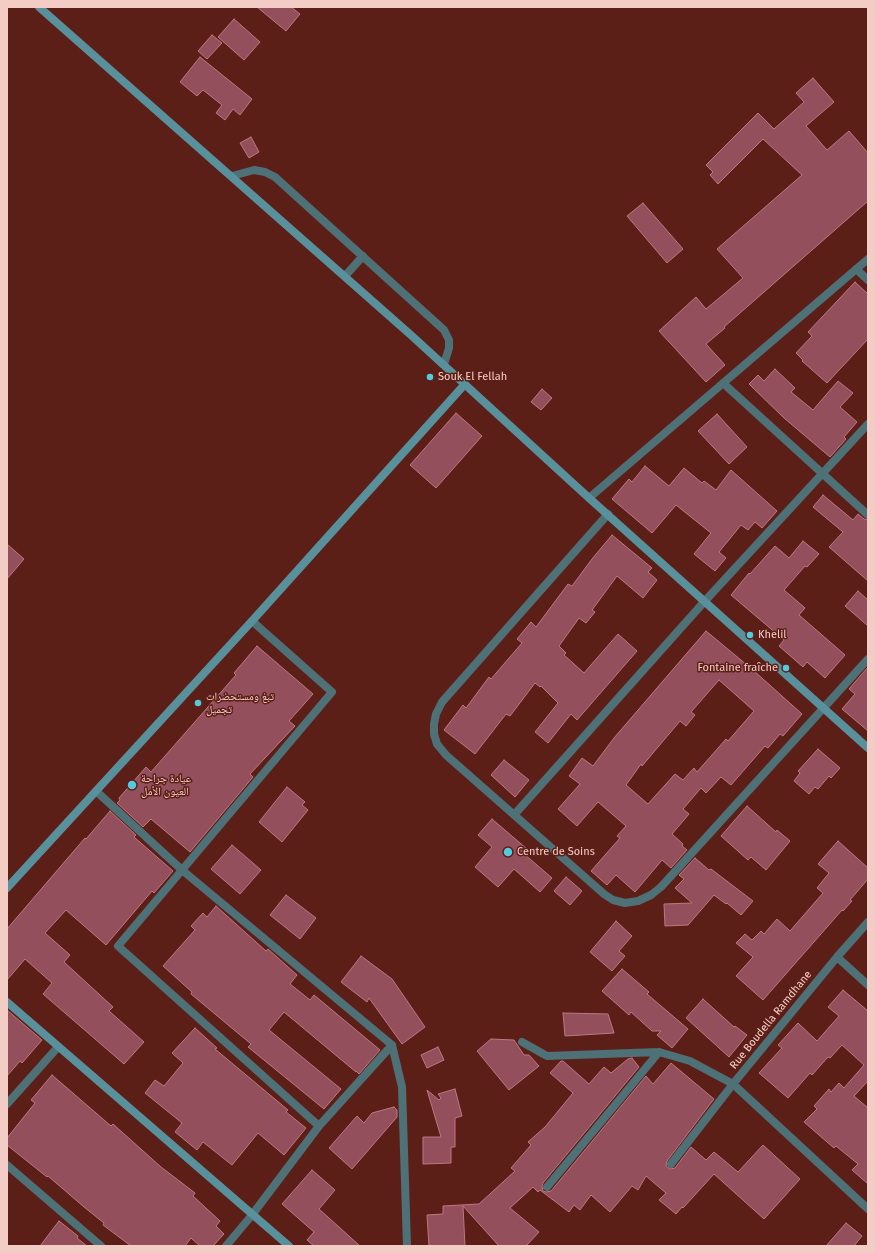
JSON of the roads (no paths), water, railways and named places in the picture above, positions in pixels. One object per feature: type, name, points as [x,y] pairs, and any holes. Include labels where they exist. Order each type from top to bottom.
[{"type":"main road","points":[[39,7],[444,364],[589,498],[868,748]]},
{"type":"main road","points":[[7,888],[252,621],[465,384]]},
{"type":"main road","points":[[7,1002],[289,1246]]},
{"type":"street","points":[[232,176],[254,170],[264,172],[275,177],[444,330],[449,340],[449,348],[444,364]]},
{"type":"street","points":[[345,276],[363,256]]},
{"type":"street","points":[[589,498],[868,259]]},
{"type":"street","points":[[856,269],[868,280]]},
{"type":"street","points":[[723,383],[868,515]]},
{"type":"street","points":[[514,815],[704,602],[868,424]]},
{"type":"street","points":[[608,514],[442,702],[436,714],[434,734],[437,744],[446,755],[604,894],[613,900],[625,903],[638,901],[651,895],[661,887],[868,659]]},
{"type":"street","points":[[252,621],[332,692],[118,946],[319,1126]]},
{"type":"street","points":[[96,791],[182,870],[392,1045],[402,1086],[407,1246]]},
{"type":"street","name":"Rue Boudella Ramdhane","points":[[868,922],[837,957],[733,1084],[868,1209]]},
{"type":"street","points":[[837,957],[868,985]]},
{"type":"street","points":[[522,1042],[548,1056],[659,1052],[690,1061],[733,1084],[671,1164]]},
{"type":"street","points":[[226,1246],[252,1215],[319,1126],[392,1045]]},
{"type":"street","points":[[7,1104],[58,1047]]},
{"type":"street","points":[[547,1187],[659,1052]]},
{"type":"street","points":[[7,1166],[101,1246]]},
{"type":"place","name":"Souk El Fellah","points":[[430,377]]},
{"type":"place","name":"Khelil","points":[[750,635]]},
{"type":"place","name":"Fontaine fraîche","points":[[786,668]]},
{"type":"place","name":"تبغ ومستحضرات تجميل","points":[[198,703]]},
{"type":"place","name":"عيادة جراحة العيون الأمل","points":[[132,785]]},
{"type":"place","name":"Centre de Soins","points":[[508,852]]}]
